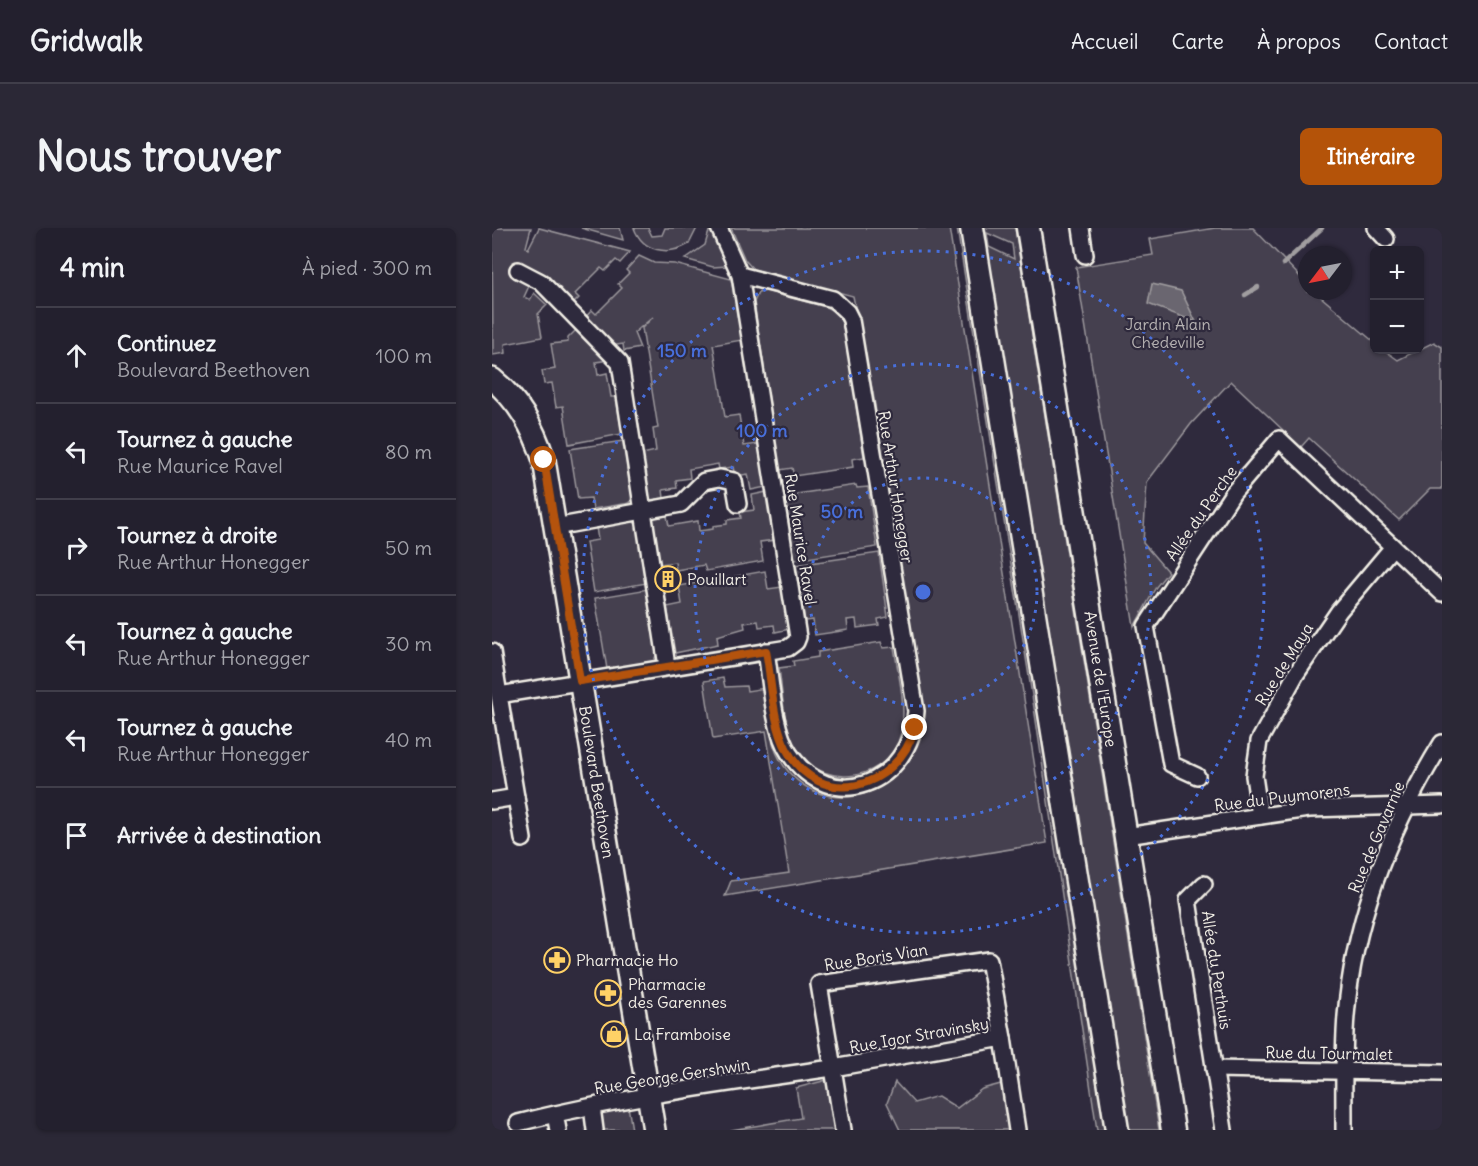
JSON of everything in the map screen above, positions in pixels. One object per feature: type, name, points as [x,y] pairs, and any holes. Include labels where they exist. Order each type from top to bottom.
[{"type":"main road","points":[[972,228],[1117,1130]]},
{"type":"main road","name":"Avenue de l'Europe","points":[[1028,228],[1173,1130]]},
{"type":"street","name":"Rue Maurice Ravel","points":[[496,688],[580,681],[766,651],[793,646],[798,637],[740,275],[719,228]]},
{"type":"street","points":[[1081,228],[1085,255]]},
{"type":"street","points":[[518,270],[541,282],[620,363],[645,510],[667,666]]},
{"type":"street","name":"Rue Arthur Honegger","points":[[740,275],[834,299],[847,312],[851,320],[916,711],[913,736],[902,758],[878,778],[863,784],[846,787],[813,778],[794,760],[781,736],[766,651]]},
{"type":"street","name":"Boulevard Beethoven","points":[[492,379],[521,408],[534,430],[544,460],[654,1130]]},
{"type":"street","name":"Allée du Perche","points":[[1197,776],[1171,764],[1146,626],[1233,494],[1279,440],[1392,548],[1441,590]]},
{"type":"street","points":[[555,527],[681,504],[704,481],[720,478],[734,481],[738,504]]},
{"type":"street","name":"Rue de Maya","points":[[1260,816],[1254,776],[1259,741],[1296,674],[1339,611],[1392,548]]},
{"type":"street","points":[[492,652],[496,688],[523,838]]},
{"type":"street","name":"Rue de Gavarnie","points":[[1344,1130],[1346,1017],[1352,968],[1363,916],[1378,869],[1414,788],[1442,743]]},
{"type":"street","points":[[492,801],[516,797]]},
{"type":"street","name":"Rue du Puymorens","points":[[1126,836],[1309,809],[1442,805]]},
{"type":"street","name":"Allée du Perthuis","points":[[1204,884],[1188,900],[1214,1069]]},
{"type":"street","name":"Rue Igor Stravinsky","points":[[989,960],[1017,1130]]},
{"type":"street","name":"Rue Boris Vian","points":[[832,1068],[819,984],[989,960]]},
{"type":"street","name":"Rue Igor Stravinsky","points":[[843,1130],[832,1068],[1003,1038]]},
{"type":"street","name":"Rue George Gershwin","points":[[518,1123],[648,1097],[832,1068]]},
{"type":"street","points":[[1214,1069],[1224,1130]]},
{"type":"street","name":"Rue du Tourmalet","points":[[1214,1069],[1442,1073]]},
{"type":"street","points":[[592,1107],[595,1130]]},
{"type":"street","points":[[555,1114],[558,1130]]},
{"type":"green space","points":[[492,228],[531,228],[526,247],[528,249],[539,228],[630,252],[620,263],[616,260],[605,271],[601,268],[575,294],[579,298],[570,307],[541,279],[543,273],[521,263],[514,277],[530,284],[524,297],[530,300],[534,293],[547,305],[538,314],[542,337],[505,344],[506,353],[493,355]]},
{"type":"green space","points":[[581,228],[620,228],[623,240]]},
{"type":"green space","points":[[634,228],[648,228],[652,236],[662,235],[665,228],[697,228],[689,244],[665,251],[657,250],[643,242]]},
{"type":"green space","points":[[710,228],[727,266],[713,267],[685,259],[705,245]]},
{"type":"green space","points":[[731,228],[949,228],[1047,843],[725,896],[731,881],[789,873],[766,731],[713,739],[704,681],[723,678],[725,687],[746,686],[747,691],[765,688],[770,728],[778,757],[803,785],[825,795],[847,797],[869,792],[889,781],[906,764],[918,742],[923,716],[873,393],[853,296],[753,269],[745,260]]},
{"type":"green space","points":[[957,228],[964,228],[1110,1130],[1097,1130],[1035,714]]},
{"type":"green space","points":[[978,228],[1015,228],[1159,1130],[1122,1130]],"holes":[[[987,233],[1012,244],[1014,259],[989,247]]]},
{"type":"green space","name":"Jardin Alain Chedeville","points":[[1215,228],[1253,228],[1298,275],[1298,300],[1325,300],[1370,339],[1370,354],[1390,354],[1398,360],[1410,354],[1424,354],[1424,347],[1434,342],[1442,347],[1442,489],[1430,489],[1399,520],[1309,438],[1301,447],[1231,381],[1191,424],[1147,482],[1143,543],[1168,572],[1156,587],[1134,627],[1076,267],[1153,255],[1150,239]]},
{"type":"green space","points":[[639,256],[654,263],[675,264],[731,279],[742,340],[713,345],[725,417],[739,415],[744,446],[758,444],[766,487],[751,490],[748,474],[735,476],[733,467],[719,469],[718,464],[689,469],[690,478],[676,480],[677,488],[663,490],[664,498],[649,500],[642,454],[656,451],[653,429],[658,428],[642,328],[653,317],[634,333],[640,348],[624,351],[623,344],[610,346],[583,320],[592,310],[596,314],[622,288],[618,284],[629,273],[626,270]]},
{"type":"green space","points":[[766,291],[826,307],[837,313],[844,327],[864,457],[852,459],[853,467],[794,476],[792,468],[780,470],[754,302],[758,293]]},
{"type":"green space","points":[[577,329],[595,350],[609,360],[596,362],[598,375],[607,373],[611,397],[616,397],[622,434],[569,444],[563,406],[556,407],[552,383],[544,384],[542,371],[555,369],[551,344],[568,342],[568,338]]},
{"type":"green space","points":[[623,441],[632,497],[630,503],[593,509],[591,498],[578,499],[570,449]]},
{"type":"green space","points":[[856,485],[857,488],[868,487],[877,547],[795,560],[785,500],[797,498],[797,494]]},
{"type":"green space","points":[[767,492],[775,540],[760,542],[763,561],[706,571],[704,565],[676,570],[675,562],[660,564],[652,518],[667,516],[669,526],[698,521],[699,531],[713,529],[713,526],[727,524],[727,520],[741,518],[740,512],[754,510],[752,495]]},
{"type":"green space","points":[[633,521],[638,526],[647,583],[594,592],[586,542],[598,540],[596,527]]},
{"type":"green space","points":[[879,553],[888,617],[878,619],[879,625],[857,628],[856,619],[847,620],[848,630],[815,635],[813,620],[805,621],[796,565]]},
{"type":"green space","points":[[765,571],[768,589],[782,587],[790,629],[775,632],[774,625],[759,627],[758,621],[744,623],[745,628],[717,636],[718,644],[675,653],[667,607],[682,604],[679,586]]},
{"type":"green space","points":[[648,589],[658,650],[654,661],[607,669],[595,598]]},
{"type":"green space","points":[[881,642],[883,648],[894,647],[901,690],[903,723],[895,749],[871,770],[856,775],[840,776],[825,773],[811,765],[794,744],[784,712],[779,668],[794,666],[793,661],[818,657],[818,652]]},
{"type":"green space","points":[[827,1080],[836,1130],[731,1130],[801,1118],[796,1088]]},
{"type":"green space","points":[[895,1082],[914,1103],[938,1096],[957,1108],[982,1089],[1001,1084],[1009,1130],[900,1130],[887,1103]]},
{"type":"green space","points":[[628,1106],[632,1130],[599,1130],[600,1114],[607,1108]]},
{"type":"shaded area","points":[[1152,284],[1181,291],[1196,322],[1148,304]]},
{"type":"waterway","points":[[1283,264],[1322,228]]},
{"type":"waterway","points":[[1245,295],[1258,287]]},
{"type":"place","name":"Pouillart","points":[[668,579]]},
{"type":"place","name":"Pharmacie Ho","points":[[557,960]]},
{"type":"place","name":"Pharmacie des Garennes","points":[[608,993]]},
{"type":"place","name":"La Framboise","points":[[614,1034]]},
{"type":"route","points":[[544,460],[580,681],[766,651],[781,736],[788,752],[813,778],[846,787],[863,784],[891,769],[902,758],[915,728]]}]
